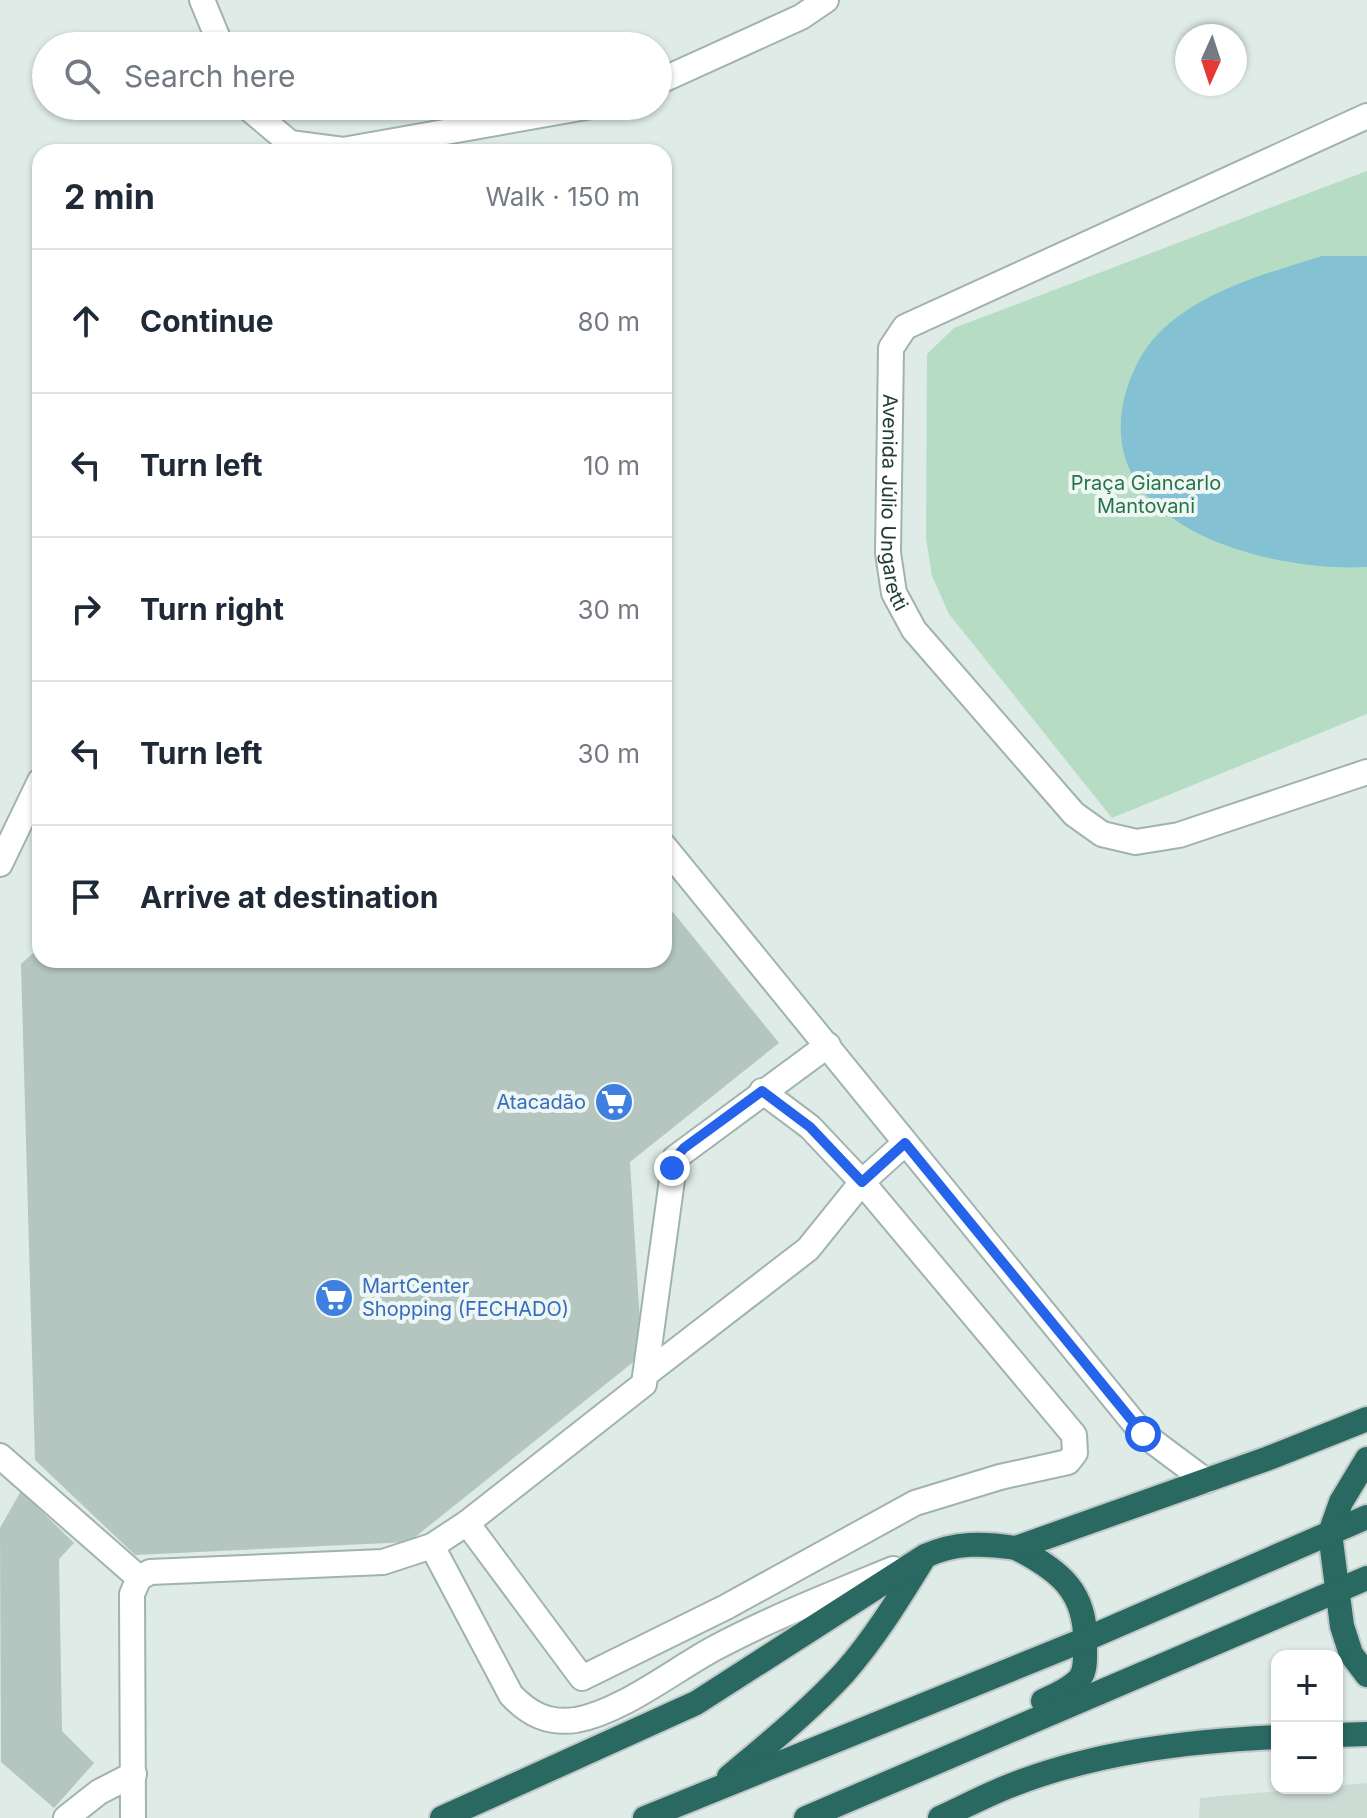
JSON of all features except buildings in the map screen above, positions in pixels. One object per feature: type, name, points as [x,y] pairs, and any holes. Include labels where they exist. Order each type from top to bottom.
[{"type":"highway","points":[[1016,1548],[1206,1481],[1367,1419]]},
{"type":"highway","points":[[1367,1459],[1341,1502],[1330,1533],[1336,1591],[1351,1654],[1367,1675]]},
{"type":"highway","points":[[645,1818],[1086,1639],[1367,1517]]},
{"type":"highway","points":[[442,1818],[696,1703],[925,1556],[960,1545],[985,1543],[1016,1548],[1046,1563],[1064,1578],[1078,1600],[1086,1622],[1084,1672],[1073,1685],[855,1797]]},
{"type":"highway","points":[[710,1792],[791,1725],[844,1673],[890,1612],[925,1556]]},
{"type":"highway","points":[[806,1818],[1367,1578]]},
{"type":"highway","points":[[1343,1735],[1367,1734]]},
{"type":"highway","points":[[940,1818],[1014,1784],[1104,1759],[1199,1740],[1271,1737]]},
{"type":"street","points":[[202,0],[215,32]]},
{"type":"street","points":[[672,76],[801,17],[826,0]]},
{"type":"street","name":"Avenida Júlio Ungaretti","points":[[1367,116],[905,327],[891,348],[888,553],[894,593],[914,630],[1074,814],[1102,834],[1136,842],[1179,835],[1367,772]]},
{"type":"street","points":[[263,120],[290,143],[298,144]]},
{"type":"street","points":[[377,144],[513,120]]},
{"type":"street","points":[[0,864],[32,798]]},
{"type":"street","points":[[672,856],[1143,1434],[1206,1481]]},
{"type":"street","points":[[133,1818],[132,1594],[139,1578],[150,1572],[383,1562],[432,1546],[467,1523],[638,1391],[646,1374],[675,1158],[828,1045]]},
{"type":"street","points":[[467,1523],[582,1678],[726,1607],[915,1503],[1000,1477],[1068,1462],[1075,1453],[1074,1435],[862,1182],[810,1127],[762,1091]]},
{"type":"street","points":[[646,1374],[808,1249],[862,1182],[905,1143]]},
{"type":"street","points":[[0,1456],[139,1578]]},
{"type":"street","points":[[432,1546],[511,1695],[530,1714],[575,1720],[610,1708],[715,1648],[803,1606],[925,1556]]},
{"type":"street","points":[[66,1818],[99,1792],[134,1774]]},
{"type":"shaded area","points":[[1367,1783],[1367,1818],[1199,1818],[1200,1798],[1271,1792],[1343,1794],[1343,1785]]},
{"type":"green space","name":"Praça Giancarlo Mantovani","points":[[1367,171],[1367,714],[1112,818],[949,614],[932,576],[926,538],[927,354],[954,328]]},
{"type":"water","points":[[1322,256],[1367,256],[1367,567],[1288,562],[1245,552],[1204,536],[1168,515],[1140,487],[1124,452],[1122,410],[1127,390],[1134,369],[1158,334],[1194,306],[1235,285]]},
{"type":"place","name":"Atacadão","points":[[614,1102]]},
{"type":"place","name":"MartCenter Shopping (FECHADO)","points":[[334,1298]]},
{"type":"route","points":[[672,1168],[675,1158],[684,1148],[762,1091],[810,1127],[862,1182],[905,1143],[1143,1434]]}]
